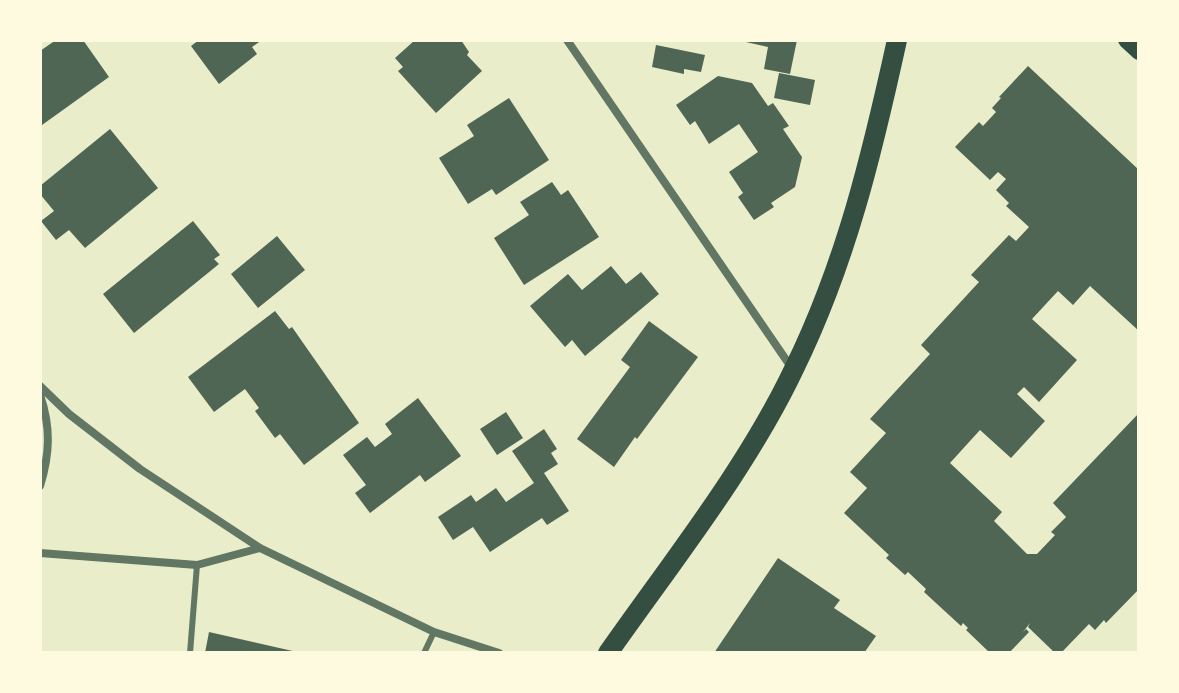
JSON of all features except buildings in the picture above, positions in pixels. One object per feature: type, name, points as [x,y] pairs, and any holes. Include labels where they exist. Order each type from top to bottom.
[{"type":"main road","points":[[608,653],[701,521],[794,371],[830,289],[859,205],[897,40]]},
{"type":"main road","points":[[1126,40],[1139,52]]},
{"type":"street","points":[[567,40],[794,371]]},
{"type":"street","points":[[40,386],[69,414],[140,469],[260,548],[434,632],[499,653]]},
{"type":"street","points":[[40,395],[48,418],[49,439],[40,486]]},
{"type":"street","points":[[40,553],[197,565],[260,548]]},
{"type":"lane","points":[[190,653],[197,565]]},
{"type":"lane","points":[[424,653],[434,632]]}]
